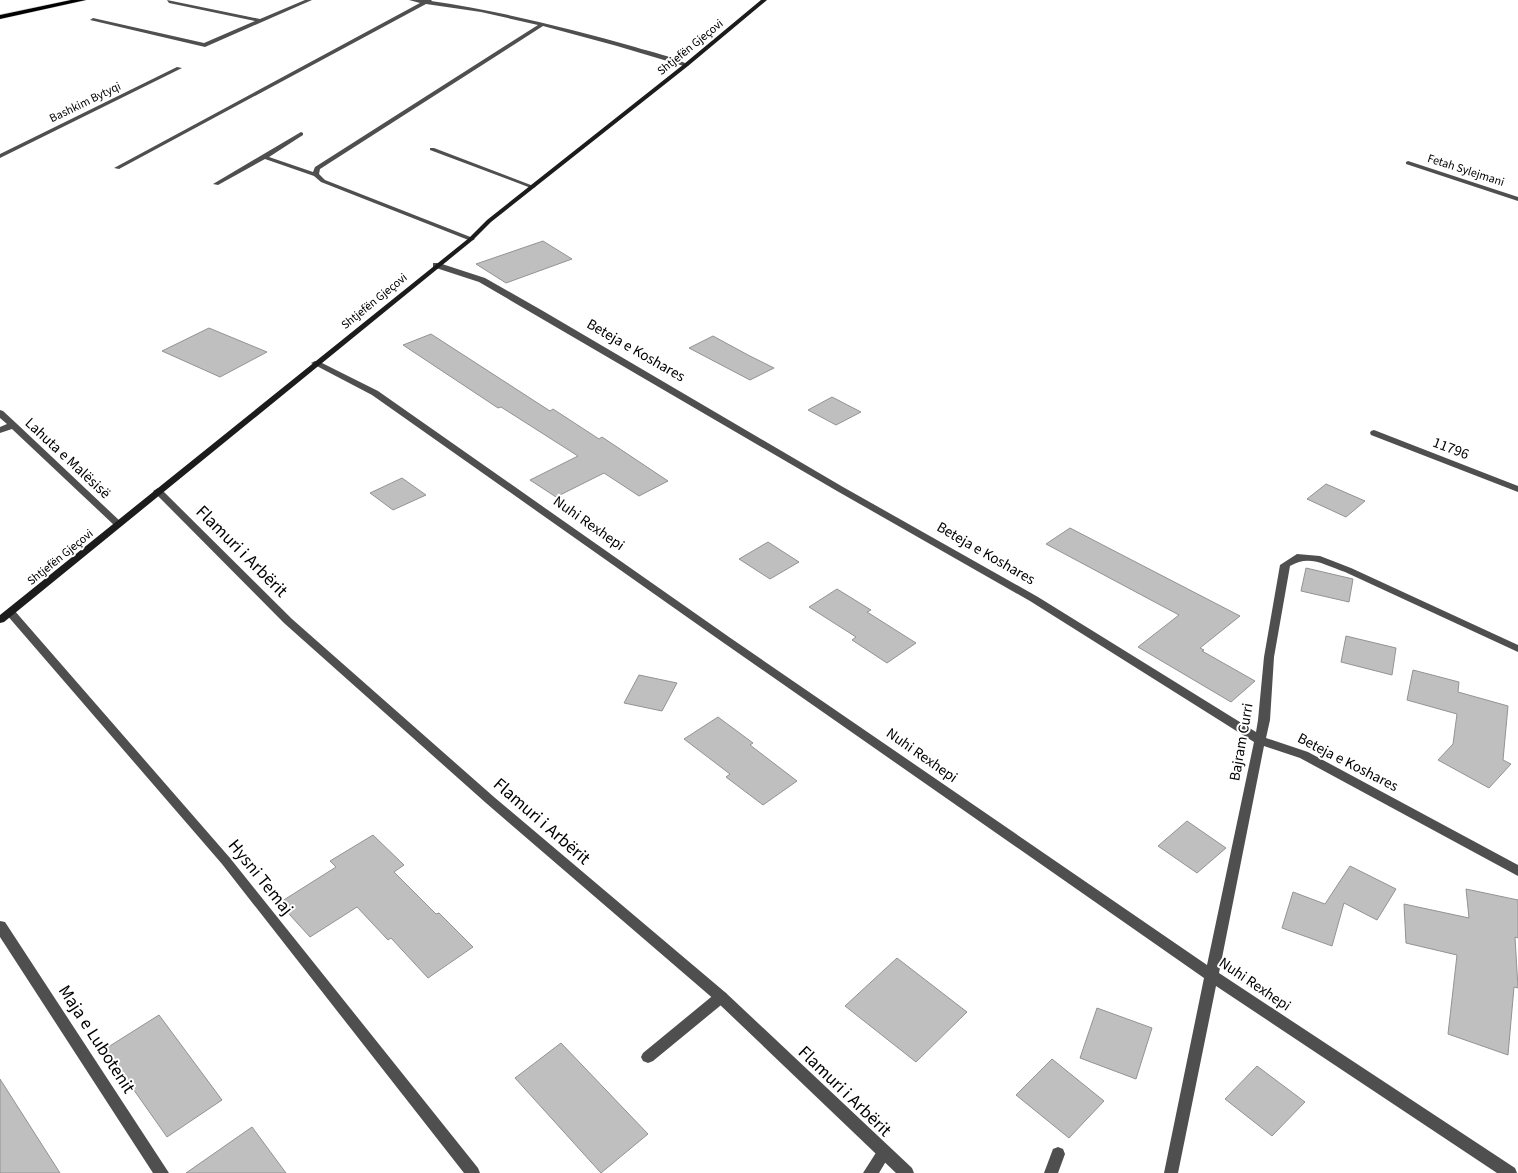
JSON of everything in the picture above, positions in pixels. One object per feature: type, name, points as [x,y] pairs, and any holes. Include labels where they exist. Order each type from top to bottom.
[{"type":"highway","points":[[0,10],[51,0]]},
{"type":"highway","points":[[0,17],[82,0]]},
{"type":"street","points":[[186,4],[198,0]]},
{"type":"street","points":[[93,20],[205,45],[309,0]]},
{"type":"street","points":[[412,0],[427,1],[541,25],[602,40],[686,65]]},
{"type":"street","name":"Shtjefën Gjeçovi","points":[[5,616],[764,0]]},
{"type":"street","points":[[169,1],[261,21]]},
{"type":"street","points":[[116,168],[427,1]]},
{"type":"street","points":[[316,175],[317,168],[327,160],[541,25]]},
{"type":"street","name":"Bashkim Bytyqi","points":[[0,156],[179,68]]},
{"type":"street","points":[[216,184],[301,134]]},
{"type":"street","points":[[432,149],[533,187]]},
{"type":"street","points":[[264,157],[316,175],[323,181],[337,187],[429,221],[470,239]]},
{"type":"street","name":"Fetah Sylejmani","points":[[1408,163],[1518,199]]},
{"type":"street","name":"Beteja e Koshares","points":[[436,265],[482,280],[540,313],[832,484],[1034,599],[1260,740],[1304,755],[1518,871]]},
{"type":"street","name":"Nuhi Rexhepi","points":[[315,363],[375,393],[725,639],[1212,975],[1510,1173]]},
{"type":"street","name":"Lahuta e Malësisë","points":[[0,413],[118,524]]},
{"type":"street","points":[[0,430],[13,425]]},
{"type":"street","name":"11796","points":[[1374,432],[1518,489]]},
{"type":"street","name":"Flamuri i Arbërit","points":[[158,491],[288,621],[490,800],[721,997],[907,1173]]},
{"type":"street","name":"Bajram Curri","points":[[1171,1173],[1264,720],[1269,657],[1284,565],[1297,557],[1317,558],[1348,570],[1518,649]]},
{"type":"street","name":"Hysni Temaj","points":[[5,616],[226,861],[473,1173]]},
{"type":"street","name":"Maja e Lubotenit","points":[[0,926],[162,1173]]},
{"type":"street","points":[[648,1057],[721,997]]},
{"type":"street","points":[[870,1173],[884,1153]]},
{"type":"street","points":[[1051,1173],[1058,1154]]},
{"type":"building","points":[[543,241],[572,259],[506,283],[476,264]]},
{"type":"building","points":[[209,328],[267,352],[220,377],[162,351]]},
{"type":"building","points":[[431,334],[550,411],[553,409],[599,439],[602,437],[668,481],[639,496],[604,473],[556,497],[530,480],[578,456],[501,407],[498,408],[403,345]]},
{"type":"building","points":[[713,336],[774,368],[750,380],[689,348]]},
{"type":"building","points":[[832,397],[861,412],[836,425],[808,410]]},
{"type":"building","points":[[402,478],[426,495],[393,510],[370,493]]},
{"type":"building","points":[[1326,484],[1365,501],[1346,517],[1307,499]]},
{"type":"building","points":[[1070,528],[1240,616],[1200,648],[1204,650],[1202,651],[1255,681],[1231,702],[1138,647],[1179,615],[1046,544]]},
{"type":"building","points":[[768,542],[799,562],[770,579],[739,559]]},
{"type":"building","points":[[1306,568],[1353,579],[1349,602],[1301,591]]},
{"type":"building","points":[[837,589],[871,610],[867,612],[916,643],[887,663],[852,640],[856,637],[809,607]]},
{"type":"building","points":[[1346,636],[1396,648],[1392,675],[1341,662]]},
{"type":"building","points":[[1413,670],[1459,682],[1458,692],[1508,706],[1503,760],[1511,764],[1489,788],[1438,760],[1453,744],[1457,714],[1407,700]]},
{"type":"building","points":[[639,675],[677,683],[662,711],[624,703]]},
{"type":"building","points":[[718,717],[753,743],[750,745],[797,781],[763,805],[726,777],[730,774],[684,739]]},
{"type":"building","points":[[1187,821],[1226,848],[1197,873],[1158,846]]},
{"type":"building","points":[[373,835],[404,865],[394,872],[436,914],[439,913],[473,947],[428,978],[391,938],[388,940],[357,907],[310,937],[279,903],[336,867],[330,861]]},
{"type":"building","points":[[1350,866],[1396,889],[1377,920],[1344,903],[1332,946],[1282,928],[1293,892],[1325,904]]},
{"type":"building","points":[[1466,889],[1518,900],[1518,938],[1515,937],[1518,988],[1514,987],[1508,1055],[1448,1034],[1457,955],[1406,943],[1404,904],[1469,918]]},
{"type":"building","points":[[897,958],[967,1012],[916,1062],[845,1006]]},
{"type":"building","points":[[1097,1008],[1152,1028],[1136,1079],[1080,1058]]},
{"type":"building","points":[[159,1015],[222,1100],[167,1137],[105,1049]]},
{"type":"building","points":[[561,1043],[648,1134],[601,1173],[515,1078]]},
{"type":"building","points":[[1052,1059],[1104,1101],[1069,1138],[1016,1095]]},
{"type":"building","points":[[1257,1066],[1305,1102],[1272,1136],[1225,1099]]},
{"type":"building","points":[[0,1079],[60,1173],[0,1173]]},
{"type":"building","points":[[252,1127],[286,1173],[186,1173]]}]
